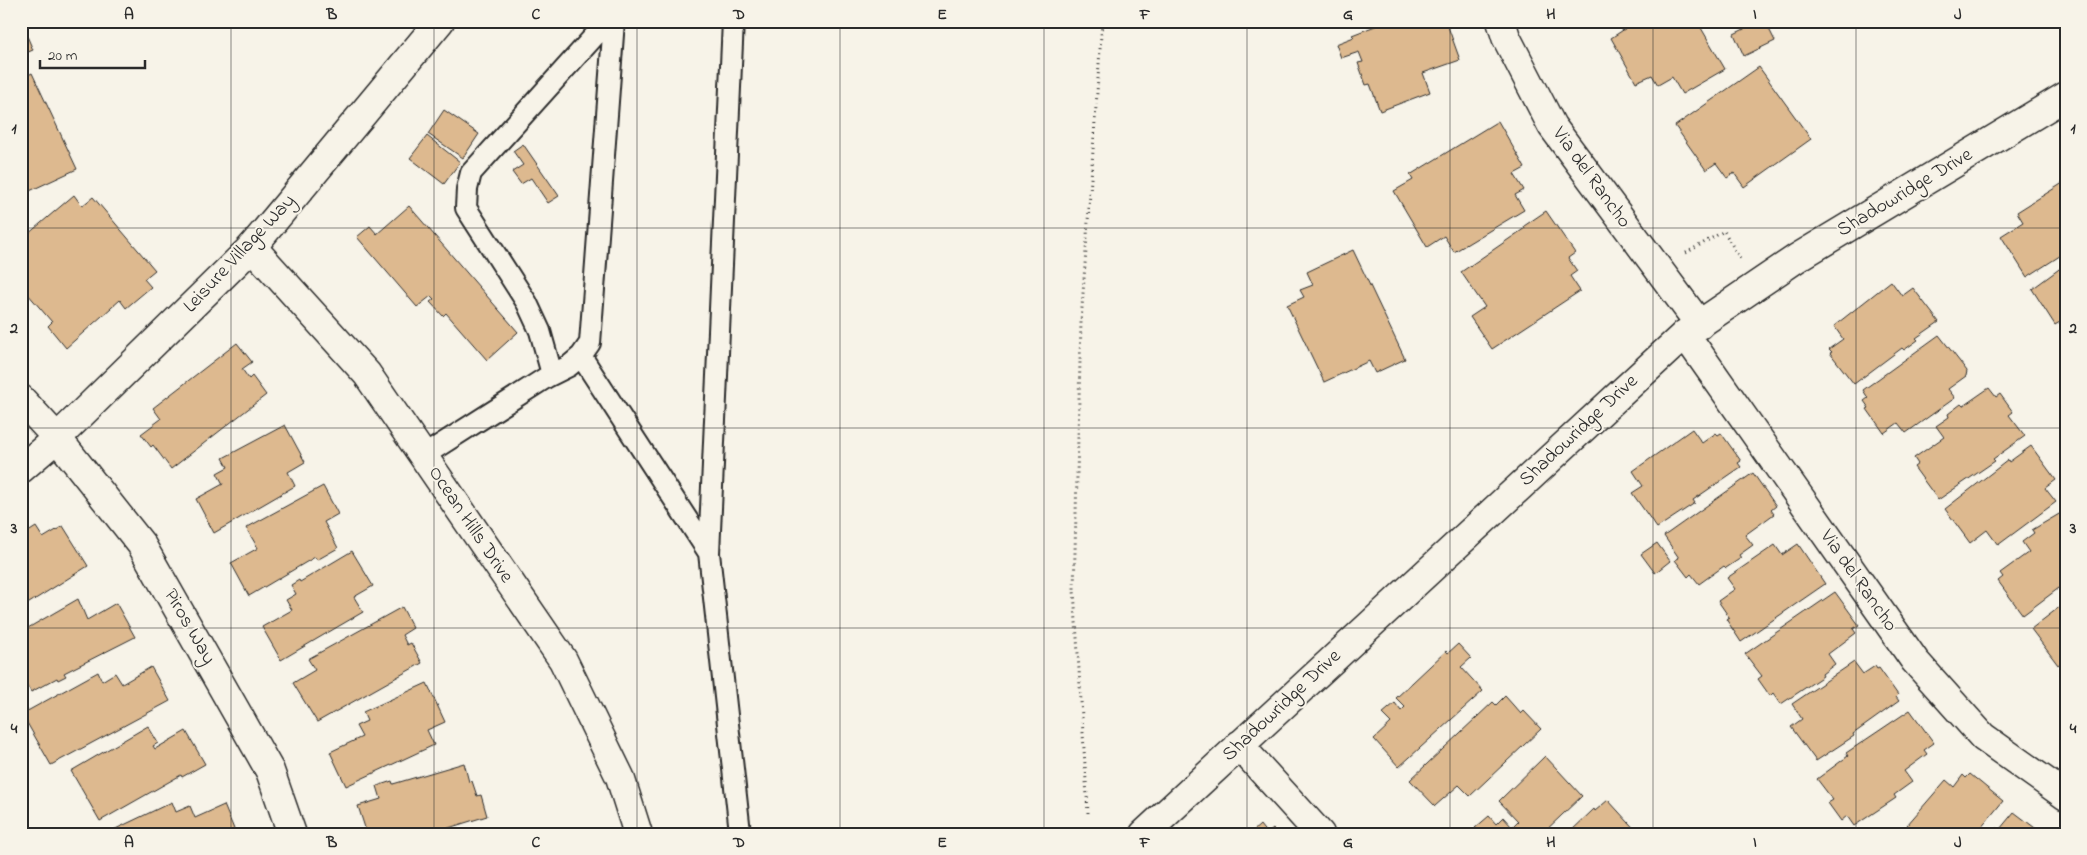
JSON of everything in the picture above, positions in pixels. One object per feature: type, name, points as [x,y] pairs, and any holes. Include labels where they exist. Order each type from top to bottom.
[{"type":"street","name":"Leisure Village Way","points":[[21,469],[57,438],[252,247],[440,21]]},
{"type":"street","name":"Via del Rancho","points":[[1501,21],[1506,37],[1552,126],[1692,329],[1915,661],[1984,737],[2066,796]]},
{"type":"street","name":"Shadowridge Drive","points":[[1144,834],[1692,329],[1797,258],[2066,96]]},
{"type":"street","name":"Ocean Hills Drive","points":[[252,247],[367,374],[563,660],[620,778],[638,834]]},
{"type":"street","name":"Piros Way","points":[[21,399],[57,438],[141,544],[270,771],[292,834]]},
{"type":"street","points":[[1239,745],[1320,834]]},
{"type":"lane","points":[[552,374],[540,331],[527,303],[466,208],[467,188],[471,172],[608,21]]},
{"type":"lane","points":[[423,456],[581,356],[590,343],[614,21]]},
{"type":"lane","points":[[733,21],[709,553],[740,832]]},
{"type":"lane","points":[[581,356],[709,553]]},
{"type":"path","points":[[1088,813],[1074,590],[1081,322],[1102,21]]},
{"type":"building","points":[[1388,21],[1446,21],[1460,60],[1423,73],[1430,92],[1380,111],[1370,84],[1366,85],[1358,63],[1363,62],[1359,52],[1341,58],[1336,44],[1354,37],[1352,35]]},
{"type":"building","points":[[1637,21],[1697,21],[1725,69],[1682,94],[1672,77],[1658,85],[1652,75],[1636,82],[1611,38]]},
{"type":"building","points":[[1760,21],[1765,21],[1775,41],[1744,56],[1734,34]]},
{"type":"building","points":[[1917,21],[1943,21],[1941,26]]},
{"type":"building","points":[[21,22],[33,50],[21,55]]},
{"type":"building","points":[[1759,67],[1811,139],[1744,187],[1734,173],[1727,178],[1716,163],[1706,170],[1675,126]]},
{"type":"building","points":[[32,73],[77,169],[21,195],[21,79]]},
{"type":"building","points":[[444,110],[479,134],[463,158],[428,134]]},
{"type":"building","points":[[1498,121],[1525,168],[1514,174],[1524,190],[1515,195],[1524,210],[1454,252],[1444,236],[1427,247],[1394,191],[1413,180],[1410,175]]},
{"type":"building","points":[[427,136],[460,162],[444,184],[410,158]]},
{"type":"building","points":[[523,144],[559,196],[548,203],[531,178],[521,184],[512,172],[523,165],[513,151]]},
{"type":"building","points":[[2066,181],[2066,252],[2027,277],[2001,236],[2023,222],[2017,212]]},
{"type":"building","points":[[74,195],[82,206],[93,197],[155,270],[144,279],[151,287],[126,308],[120,300],[66,348],[48,326],[52,322],[21,286],[21,240]]},
{"type":"building","points":[[21,197],[26,207],[21,210]]},
{"type":"building","points":[[409,206],[518,332],[487,360],[446,313],[443,316],[430,302],[434,299],[431,296],[417,307],[357,237],[370,226],[377,234]]},
{"type":"building","points":[[1546,211],[1575,253],[1568,258],[1577,271],[1570,276],[1580,291],[1492,349],[1470,317],[1485,307],[1461,272],[1525,228],[1524,226]]},
{"type":"building","points":[[1353,250],[1405,359],[1375,373],[1369,361],[1324,382],[1287,305],[1304,297],[1300,290],[1313,285],[1307,272]]},
{"type":"building","points":[[2066,264],[2066,318],[2055,325],[2032,289]]},
{"type":"building","points":[[1891,281],[1902,296],[1913,288],[1939,322],[1916,338],[1918,340],[1904,350],[1902,348],[1854,384],[1830,353],[1832,352],[1829,349],[1843,339],[1834,326]]},
{"type":"building","points":[[1939,335],[1967,371],[1966,376],[1948,389],[1955,398],[1906,433],[1898,423],[1884,433],[1867,409],[1869,408],[1864,401],[1868,398],[1863,390]]},
{"type":"building","points":[[237,343],[252,362],[242,369],[249,379],[252,376],[266,395],[171,469],[153,445],[151,447],[141,434],[161,419],[153,408]]},
{"type":"building","points":[[1989,388],[1996,397],[2000,394],[2013,412],[2009,415],[2025,436],[1993,459],[1995,461],[1938,500],[1914,467],[1918,464],[1914,458],[1944,437],[1936,426],[1949,417],[1948,414]]},
{"type":"building","points":[[285,425],[305,462],[288,472],[295,486],[214,533],[196,499],[223,484],[217,473],[228,467],[223,458]]},
{"type":"building","points":[[1692,429],[1702,443],[1716,433],[1718,435],[1721,433],[1741,461],[1738,463],[1741,467],[1693,500],[1695,503],[1657,528],[1632,493],[1643,486],[1633,471]]},
{"type":"building","points":[[2031,446],[2056,480],[2045,488],[2056,502],[1998,545],[1987,530],[1970,543],[1945,509],[2008,460],[2009,462]]},
{"type":"building","points":[[1753,473],[1776,506],[1771,510],[1774,514],[1745,535],[1753,545],[1739,555],[1741,558],[1726,568],[1724,566],[1699,584],[1691,574],[1688,577],[1675,560],[1679,558],[1664,536]]},
{"type":"building","points":[[323,486],[338,514],[324,522],[338,548],[317,560],[315,557],[249,596],[231,563],[258,548],[246,528]]},
{"type":"building","points":[[2066,510],[2066,586],[2063,585],[2023,615],[1998,581],[2003,577],[2000,573],[2029,552],[2022,542],[2034,533],[2032,530]]},
{"type":"building","points":[[63,526],[88,566],[21,608],[22,536],[36,527],[43,538]]},
{"type":"building","points":[[1657,543],[1670,561],[1655,573],[1641,554]]},
{"type":"building","points":[[1798,544],[1825,584],[1741,642],[1726,619],[1729,617],[1718,601],[1735,589],[1727,578],[1775,545],[1782,555]]},
{"type":"building","points":[[352,551],[373,586],[354,597],[363,612],[281,660],[262,627],[292,610],[286,600],[296,594],[291,585],[299,580],[300,582]]},
{"type":"building","points":[[1835,592],[1859,625],[1853,629],[1856,633],[1828,654],[1835,664],[1822,674],[1823,676],[1781,704],[1773,693],[1770,696],[1758,679],[1762,676],[1745,654]]},
{"type":"building","points":[[78,599],[87,620],[116,603],[135,637],[64,673],[66,676],[58,680],[57,678],[31,692],[21,675],[21,632]]},
{"type":"building","points":[[2066,602],[2066,659],[2058,665],[2031,629]]},
{"type":"building","points":[[402,607],[413,628],[402,635],[407,645],[411,643],[422,663],[317,722],[293,683],[315,670],[308,659]]},
{"type":"building","points":[[1458,644],[1471,658],[1461,667],[1483,691],[1399,767],[1374,739],[1391,723],[1382,714],[1395,703],[1401,711],[1405,707],[1396,698],[1446,651],[1448,653]]},
{"type":"building","points":[[1854,662],[1863,674],[1875,666],[1877,669],[1879,668],[1898,695],[1896,697],[1899,701],[1853,734],[1854,736],[1816,761],[1791,727],[1802,719],[1792,704]]},
{"type":"building","points":[[151,667],[170,701],[51,765],[22,714],[98,672],[102,681],[115,673],[122,684]]},
{"type":"building","points":[[427,683],[445,722],[427,730],[434,745],[346,786],[330,752],[362,737],[356,726],[367,721],[363,712]]},
{"type":"building","points":[[1505,696],[1521,714],[1524,711],[1541,729],[1470,796],[1459,785],[1435,806],[1410,780],[1493,702],[1496,705]]},
{"type":"building","points":[[1910,710],[1934,743],[1924,750],[1927,754],[1904,771],[1912,782],[1894,795],[1896,798],[1854,826],[1847,816],[1841,821],[1828,803],[1833,800],[1817,779],[1848,756],[1846,753]]},
{"type":"building","points":[[148,726],[158,743],[153,746],[155,749],[186,731],[205,764],[182,777],[181,775],[100,821],[71,771]]},
{"type":"building","points":[[1545,756],[1582,796],[1542,834],[1481,834],[1475,828],[1489,816],[1496,824],[1503,817],[1512,827],[1518,821],[1499,801]]},
{"type":"building","points":[[464,763],[469,782],[472,781],[477,796],[481,795],[487,816],[429,834],[367,834],[358,806],[381,799],[377,786],[392,781],[393,784]]},
{"type":"building","points":[[1970,774],[2003,801],[1976,834],[1914,834],[1915,832],[1907,825],[1946,780],[1954,787],[1963,775],[1966,778]]},
{"type":"building","points":[[1608,800],[1639,834],[1568,834],[1594,809],[1595,811]]},
{"type":"building","points":[[172,802],[176,812],[190,806],[195,818],[224,805],[236,834],[105,834]]},
{"type":"building","points":[[2014,812],[2043,834],[1993,834],[1997,828],[2000,829]]},
{"type":"building","points":[[1260,825],[1267,834],[1250,834]]},
{"type":"building","points":[[1273,829],[1278,834],[1267,834]]}]
